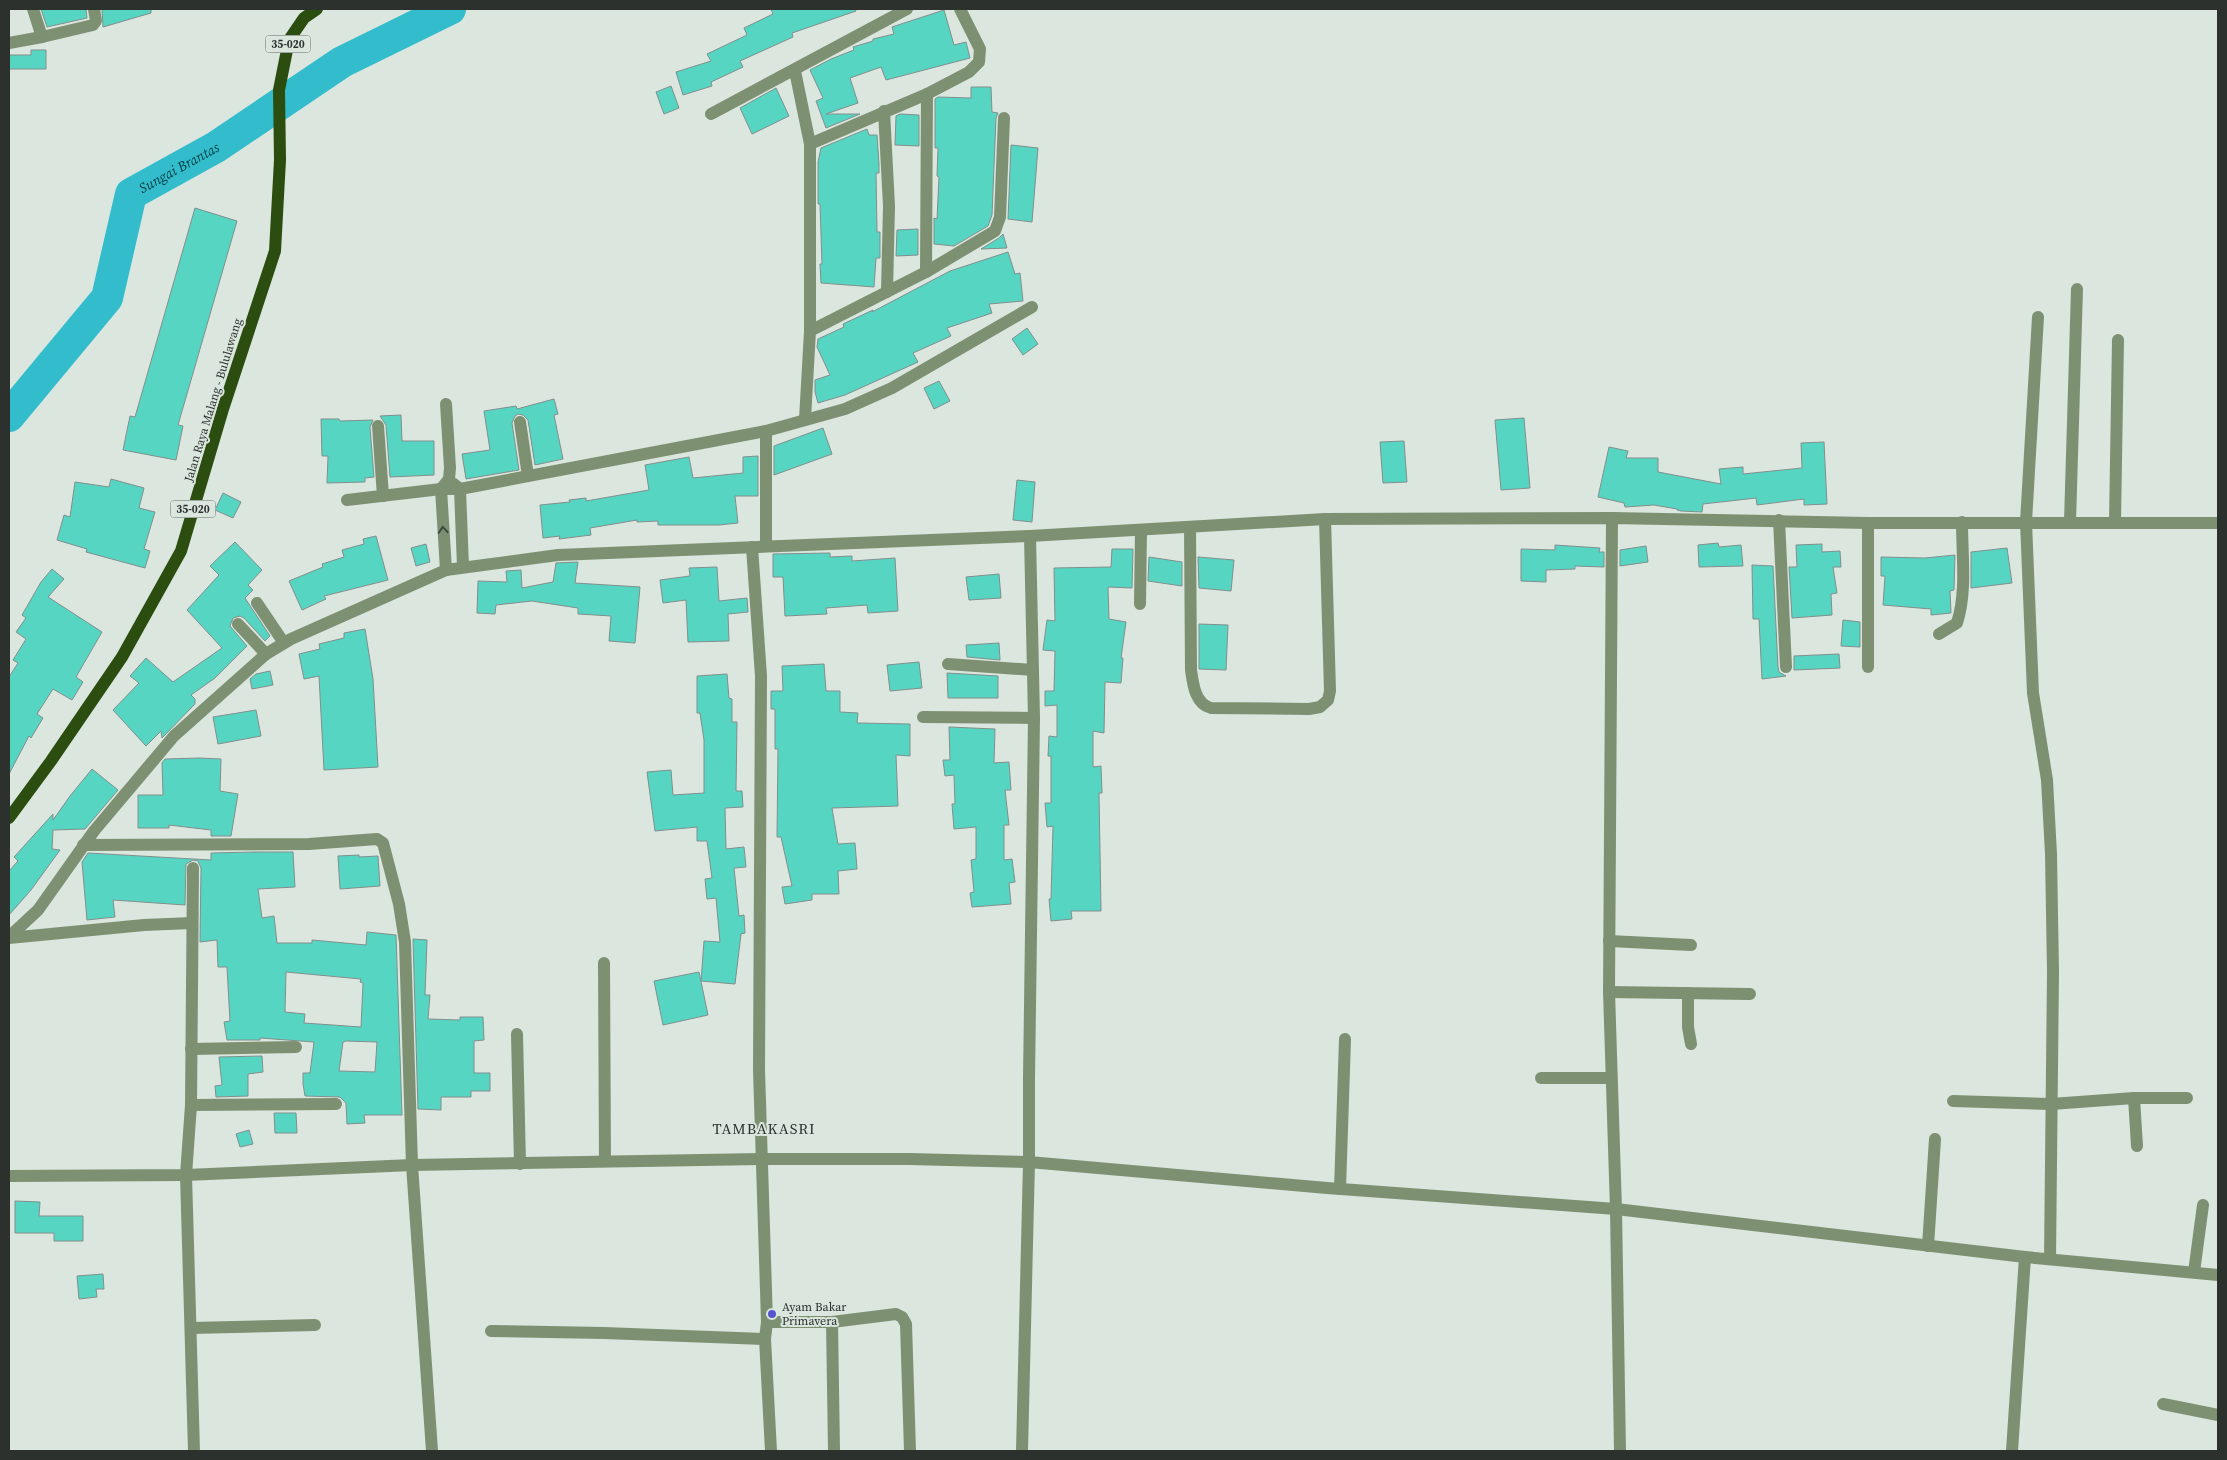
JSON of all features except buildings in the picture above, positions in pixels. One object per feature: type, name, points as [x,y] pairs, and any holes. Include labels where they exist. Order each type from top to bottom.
[{"type":"main road","name":"Jalan Raya Malang - Bululawang","points":[[9,818],[51,761],[122,657],[181,551],[223,409],[275,251],[280,160],[278,90],[289,40],[304,18],[317,9]]},
{"type":"street","points":[[32,9],[42,37]]},
{"type":"street","points":[[9,43],[92,25],[96,22],[94,9]]},
{"type":"street","points":[[711,114],[907,9]]},
{"type":"street","points":[[810,144],[884,111],[928,94],[969,72],[979,62],[980,48],[960,9]]},
{"type":"street","points":[[795,70],[810,144],[810,331],[805,419]]},
{"type":"street","points":[[926,272],[928,94]]},
{"type":"street","points":[[884,111],[889,206],[887,292]]},
{"type":"street","points":[[810,331],[926,272],[995,231],[998,225],[1004,118]]},
{"type":"street","points":[[2070,522],[2077,289]]},
{"type":"street","points":[[347,500],[383,496],[445,484],[460,489],[766,430],[845,409],[892,388],[1032,307]]},
{"type":"street","points":[[2038,318],[2026,522],[2033,693],[2047,780],[2051,854],[2053,972],[2050,1259]]},
{"type":"street","points":[[2115,522],[2118,340]]},
{"type":"street","points":[[446,404],[446,570]]},
{"type":"street","points":[[520,422],[528,476]]},
{"type":"street","points":[[378,426],[383,496]]},
{"type":"street","points":[[766,430],[766,546]]},
{"type":"street","points":[[460,489],[464,567]]},
{"type":"street","points":[[9,938],[38,910],[84,845],[174,736],[266,654],[446,570],[558,555],[1030,536],[1325,520],[1612,518],[1868,523],[2218,523]]},
{"type":"street","points":[[1612,518],[1609,992],[1616,1209],[1617,1384],[1620,1451]]},
{"type":"street","points":[[1190,527],[1191,670],[1194,687],[1200,700],[1204,706],[1211,708],[1252,707],[1309,710],[1320,707],[1328,700],[1330,691],[1325,520]]},
{"type":"street","points":[[1780,520],[1786,667]]},
{"type":"street","points":[[1940,634],[1957,623],[1959,616],[1961,602],[1962,522]]},
{"type":"street","points":[[1868,523],[1868,667]]},
{"type":"street","points":[[1140,530],[1140,604]]},
{"type":"street","points":[[1022,1451],[1029,1162],[1034,718],[1030,536]]},
{"type":"street","points":[[752,547],[761,676],[759,1060],[767,1322],[765,1339],[771,1451]]},
{"type":"street","points":[[257,603],[284,644]]},
{"type":"street","points":[[238,624],[266,654]]},
{"type":"street","points":[[948,664],[1033,670]]},
{"type":"street","points":[[923,717],[1034,718]]},
{"type":"street","points":[[84,845],[309,844],[377,839],[383,843],[397,896],[405,942],[412,1165],[432,1451]]},
{"type":"street","points":[[193,868],[191,1105],[186,1175],[194,1451]]},
{"type":"street","points":[[9,938],[144,925],[192,923]]},
{"type":"street","points":[[1609,941],[1691,945]]},
{"type":"street","points":[[604,963],[605,1161]]},
{"type":"street","points":[[1609,992],[1750,994]]},
{"type":"street","points":[[1688,993],[1688,1028],[1691,1044]]},
{"type":"street","points":[[517,1034],[520,1164]]},
{"type":"street","points":[[1340,1189],[1345,1039]]},
{"type":"street","points":[[191,1049],[296,1048]]},
{"type":"street","points":[[1541,1078],[1611,1078]]},
{"type":"street","points":[[2134,1098],[2137,1146]]},
{"type":"street","points":[[1953,1101],[2051,1104],[2134,1098],[2187,1098]]},
{"type":"street","points":[[191,1105],[336,1104]]},
{"type":"street","points":[[1928,1246],[1935,1139]]},
{"type":"street","points":[[9,1176],[186,1175],[412,1165],[605,1161],[909,1159],[1029,1162],[1340,1189],[1616,1209],[2025,1257],[2218,1275]]},
{"type":"street","points":[[2194,1272],[2202,1205]]},
{"type":"street","points":[[2012,1451],[2025,1257]]},
{"type":"street","points":[[767,1322],[832,1322],[896,1314],[902,1317],[906,1324],[910,1451]]},
{"type":"street","points":[[832,1322],[834,1451]]},
{"type":"street","points":[[191,1328],[315,1325]]},
{"type":"street","points":[[491,1331],[765,1339]]},
{"type":"street","points":[[2163,1404],[2218,1415]]},
{"type":"waterway","name":"Sungai Brantas","points":[[9,416],[107,298],[131,194],[216,147],[342,62],[450,9]]},
{"type":"place","name":"Ayam Bakar Primavera","points":[[772,1314]]},
{"type":"district","name":"TAMBAKASRI","points":[[764,1128]]}]
